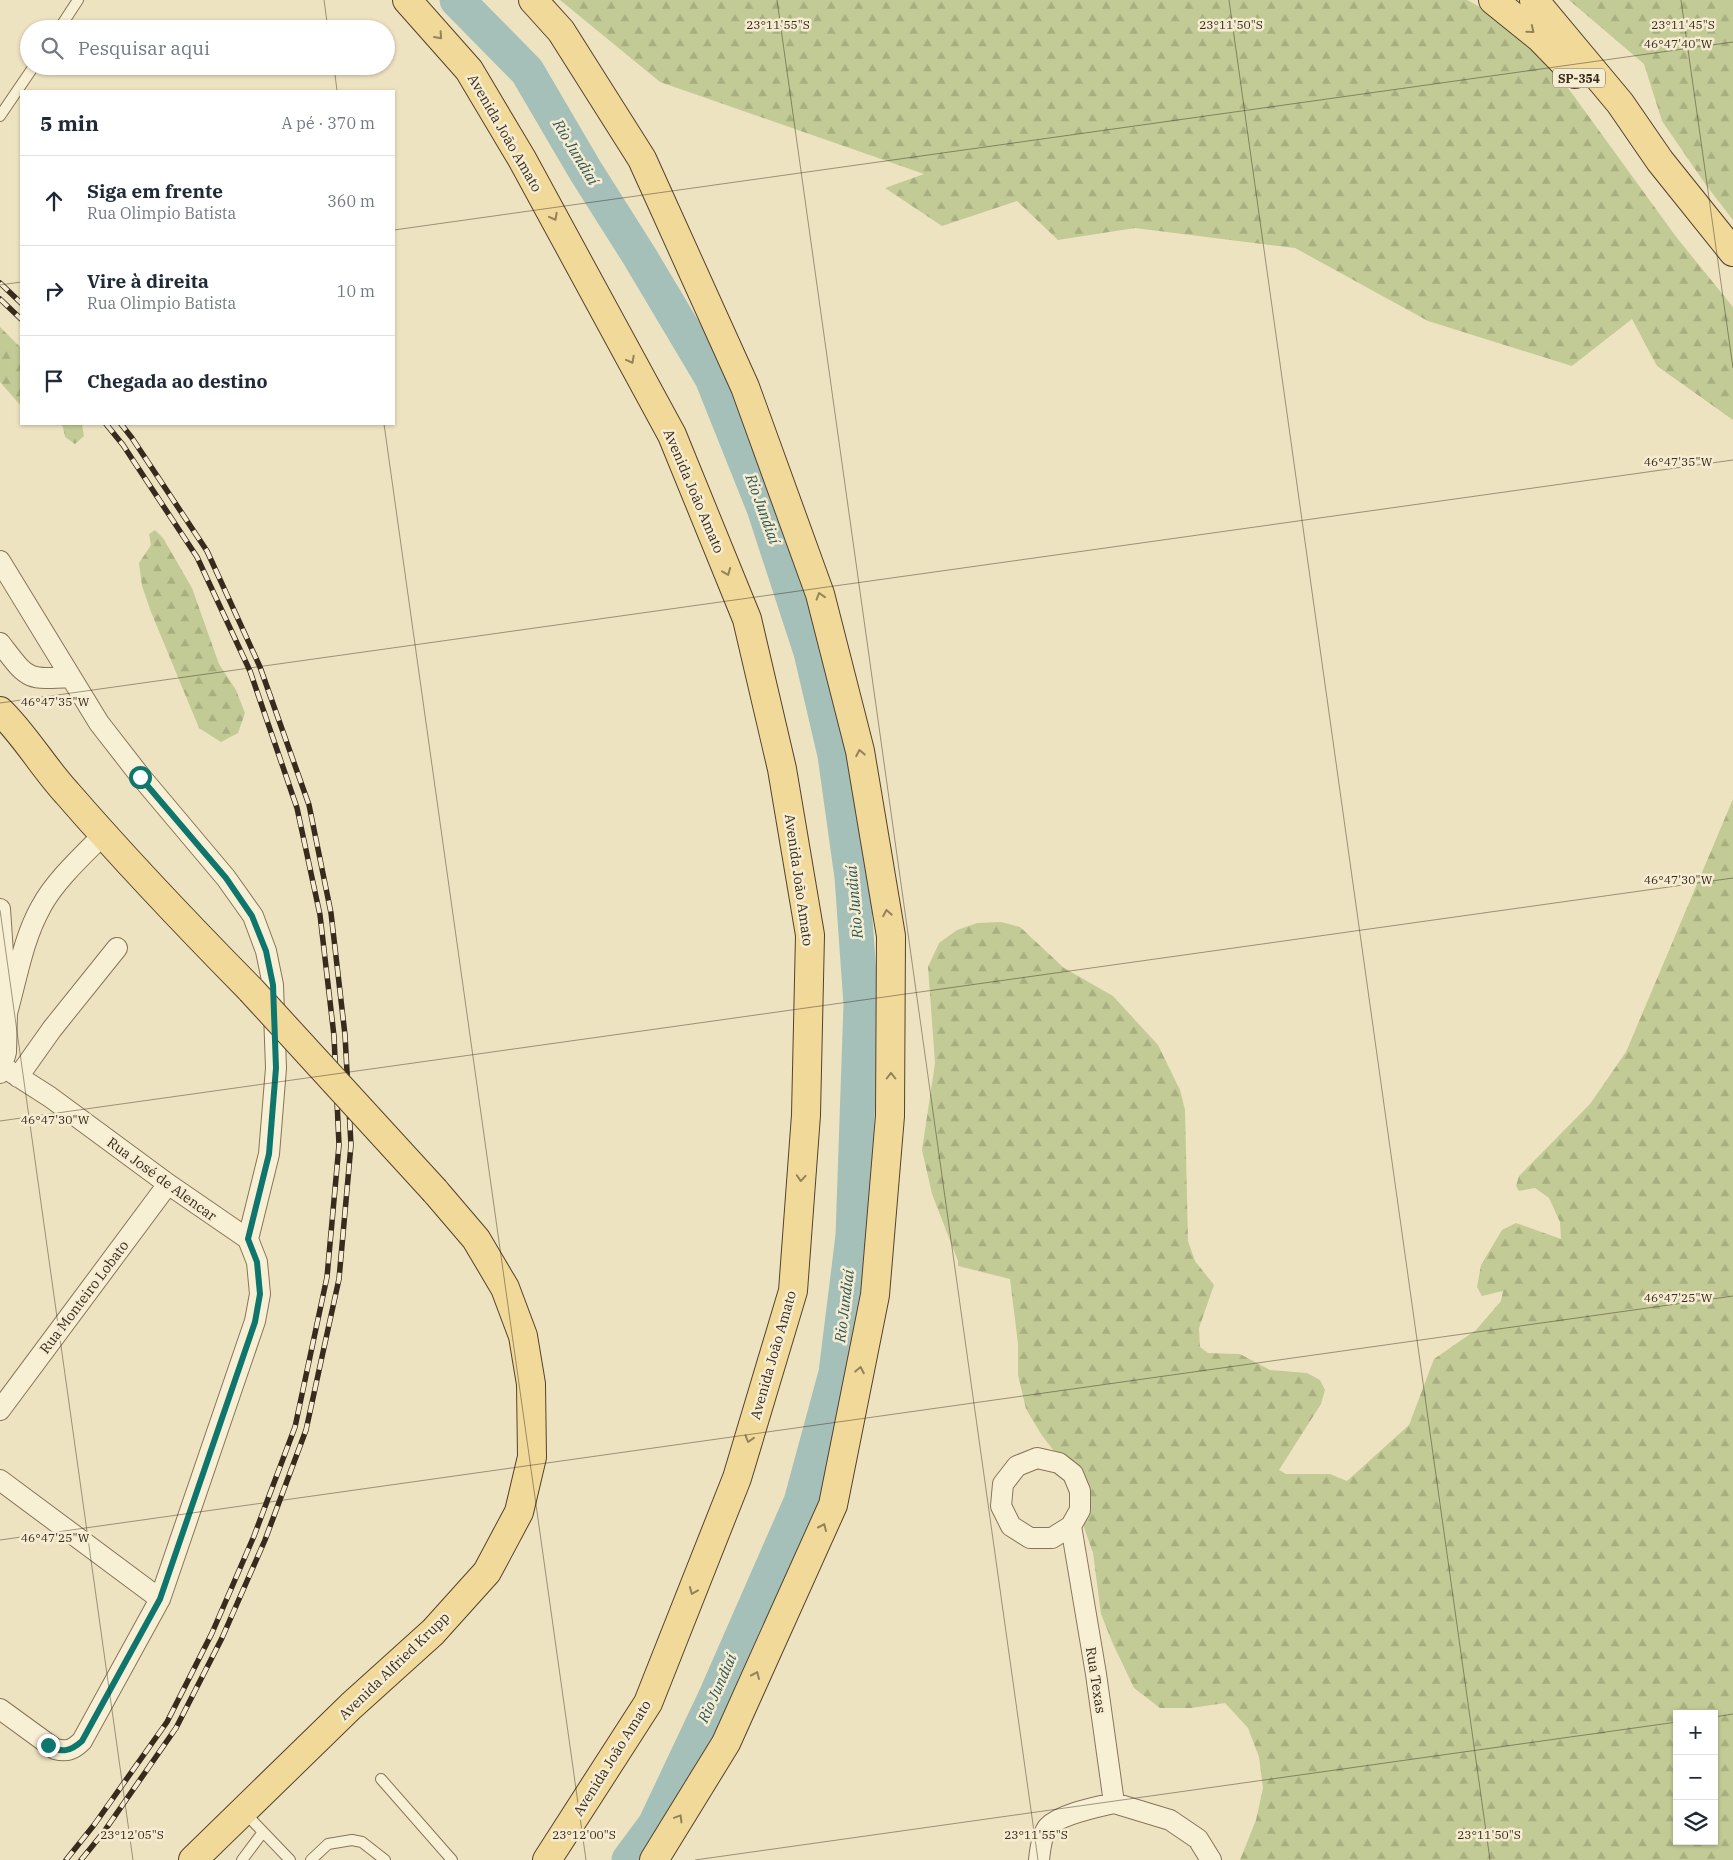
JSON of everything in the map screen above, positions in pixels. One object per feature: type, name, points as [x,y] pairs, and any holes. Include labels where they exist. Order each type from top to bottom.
[{"type":"main road","name":"Avenida João Amato","points":[[407,0],[469,70],[522,159],[672,435],[746,619],[782,769],[810,935],[806,1115],[793,1291],[737,1478],[648,1703],[547,1860]]},
{"type":"main road","points":[[532,0],[561,31],[642,159],[745,387],[820,594],[860,751],[891,936],[890,1116],[875,1295],[833,1506],[726,1743],[654,1860]]},
{"type":"main road","name":"SP-354","points":[[1493,0],[1540,38],[1610,112],[1660,161]]},
{"type":"main road","name":"SP-354","points":[[1534,0],[1620,104],[1660,161],[1733,252]]},
{"type":"main road","points":[[0,711],[12,722],[47,771]]},
{"type":"main road","points":[[0,737],[47,771]]},
{"type":"main road","name":"Avenida Alfried Krupp","points":[[47,771],[178,916],[251,990],[435,1191],[476,1239],[505,1288],[523,1336],[531,1384],[532,1457],[519,1512],[487,1572],[433,1632],[351,1706],[193,1860]]},
{"type":"street","points":[[0,561],[99,723],[140,777],[226,878],[252,916],[266,951],[273,985],[276,1068],[269,1154],[248,1239],[257,1262],[258,1270],[260,1294],[255,1322],[160,1599],[82,1741],[75,1748],[65,1752],[55,1750],[0,1709]]},
{"type":"street","points":[[0,643],[21,670],[31,677],[41,679],[71,677]]},
{"type":"street","points":[[7,1013],[28,938],[41,906],[68,871],[103,835]]},
{"type":"street","points":[[0,909],[7,1013],[5,1070]]},
{"type":"street","points":[[5,1070],[52,1028],[117,948]]},
{"type":"street","name":"Rua José de Alencar","points":[[5,1070],[50,1097],[168,1184],[248,1239]]},
{"type":"street","name":"Rua Monteiro Lobato","points":[[0,1410],[168,1184]]},
{"type":"street","points":[[1037,1458],[1059,1463],[1073,1474],[1080,1492],[1080,1510],[1071,1526],[1052,1538],[1030,1538],[1011,1526],[1001,1506],[1003,1484],[1017,1466],[1037,1458]]},
{"type":"street","points":[[0,1480],[160,1599]]},
{"type":"street","name":"Rua Texas","points":[[1071,1526],[1096,1674],[1114,1803]]},
{"type":"street","points":[[1039,1860],[1041,1845],[1048,1827],[1066,1816],[1114,1803],[1170,1820],[1198,1839],[1211,1860]]},
{"type":"lane","points":[[65,20],[78,0]]},
{"type":"lane","points":[[0,116],[28,75]]},
{"type":"lane","points":[[381,1779],[452,1860]]},
{"type":"lane","points":[[242,1811],[290,1860]]},
{"type":"lane","points":[[242,1860],[263,1832]]},
{"type":"lane","points":[[311,1860],[328,1844],[352,1840],[362,1842],[385,1860]]},
{"type":"green space","points":[[560,0],[1467,0],[1506,21],[1547,59],[1677,238],[1733,307],[1733,420],[1657,366],[1632,319],[1572,366],[1428,321],[1295,248],[1135,228],[1058,240],[1017,201],[942,226],[885,188],[924,174],[660,82]]},
{"type":"green space","points":[[1569,0],[1733,0],[1733,220],[1706,185],[1662,121],[1644,64]]},
{"type":"green space","points":[[0,327],[20,347],[20,405],[0,382]]},
{"type":"green space","points":[[61,425],[82,425],[84,436],[75,444],[65,437]]},
{"type":"green space","points":[[155,530],[163,538],[192,588],[219,664],[236,690],[245,713],[238,733],[221,742],[199,728],[142,586],[139,563],[151,545],[149,534]]},
{"type":"green space","points":[[1733,799],[1733,1860],[1240,1860],[1256,1820],[1263,1788],[1259,1757],[1248,1728],[1225,1703],[1191,1708],[1160,1708],[1134,1688],[1101,1614],[1093,1553],[1060,1459],[1041,1434],[1026,1409],[1018,1375],[1018,1344],[1010,1279],[958,1266],[958,1261],[932,1194],[922,1150],[935,1063],[928,967],[939,943],[957,930],[977,923],[1001,922],[1020,927],[1064,968],[1113,996],[1158,1045],[1180,1090],[1185,1110],[1188,1241],[1195,1261],[1214,1285],[1199,1328],[1200,1347],[1208,1353],[1240,1354],[1270,1370],[1307,1373],[1320,1380],[1325,1390],[1321,1404],[1279,1470],[1286,1474],[1330,1474],[1347,1481],[1409,1425],[1434,1359],[1476,1330],[1501,1301],[1503,1291],[1482,1296],[1477,1287],[1481,1265],[1502,1230],[1516,1223],[1561,1239],[1560,1222],[1549,1198],[1535,1188],[1519,1191],[1516,1186],[1519,1176],[1590,1104],[1626,1052]]},
{"type":"waterway","name":"Rio Jundiaí","points":[[457,0],[527,71],[712,378],[764,508],[811,652],[835,755],[852,877],[861,1004],[853,1236],[836,1373],[801,1502],[715,1698],[655,1825],[629,1860]]},
{"type":"railway","points":[[0,283],[20,302]]},
{"type":"railway","points":[[0,299],[20,318]]},
{"type":"railway","points":[[66,1860],[94,1825],[167,1722],[212,1633],[254,1536],[295,1427],[327,1277],[339,1145],[334,1036],[320,915],[297,808],[250,671],[197,557],[123,445],[107,425]]},
{"type":"railway","points":[[81,1860],[103,1833],[176,1728],[222,1638],[265,1540],[306,1430],[339,1279],[351,1145],[345,1035],[331,913],[309,805],[260,667],[207,551],[122,425]]},
{"type":"route","points":[[48,1745],[55,1750],[65,1752],[75,1748],[82,1741],[160,1599],[255,1322],[260,1294],[257,1262],[248,1239],[269,1154],[276,1068],[273,985],[266,951],[252,916],[226,878],[140,777]]}]
